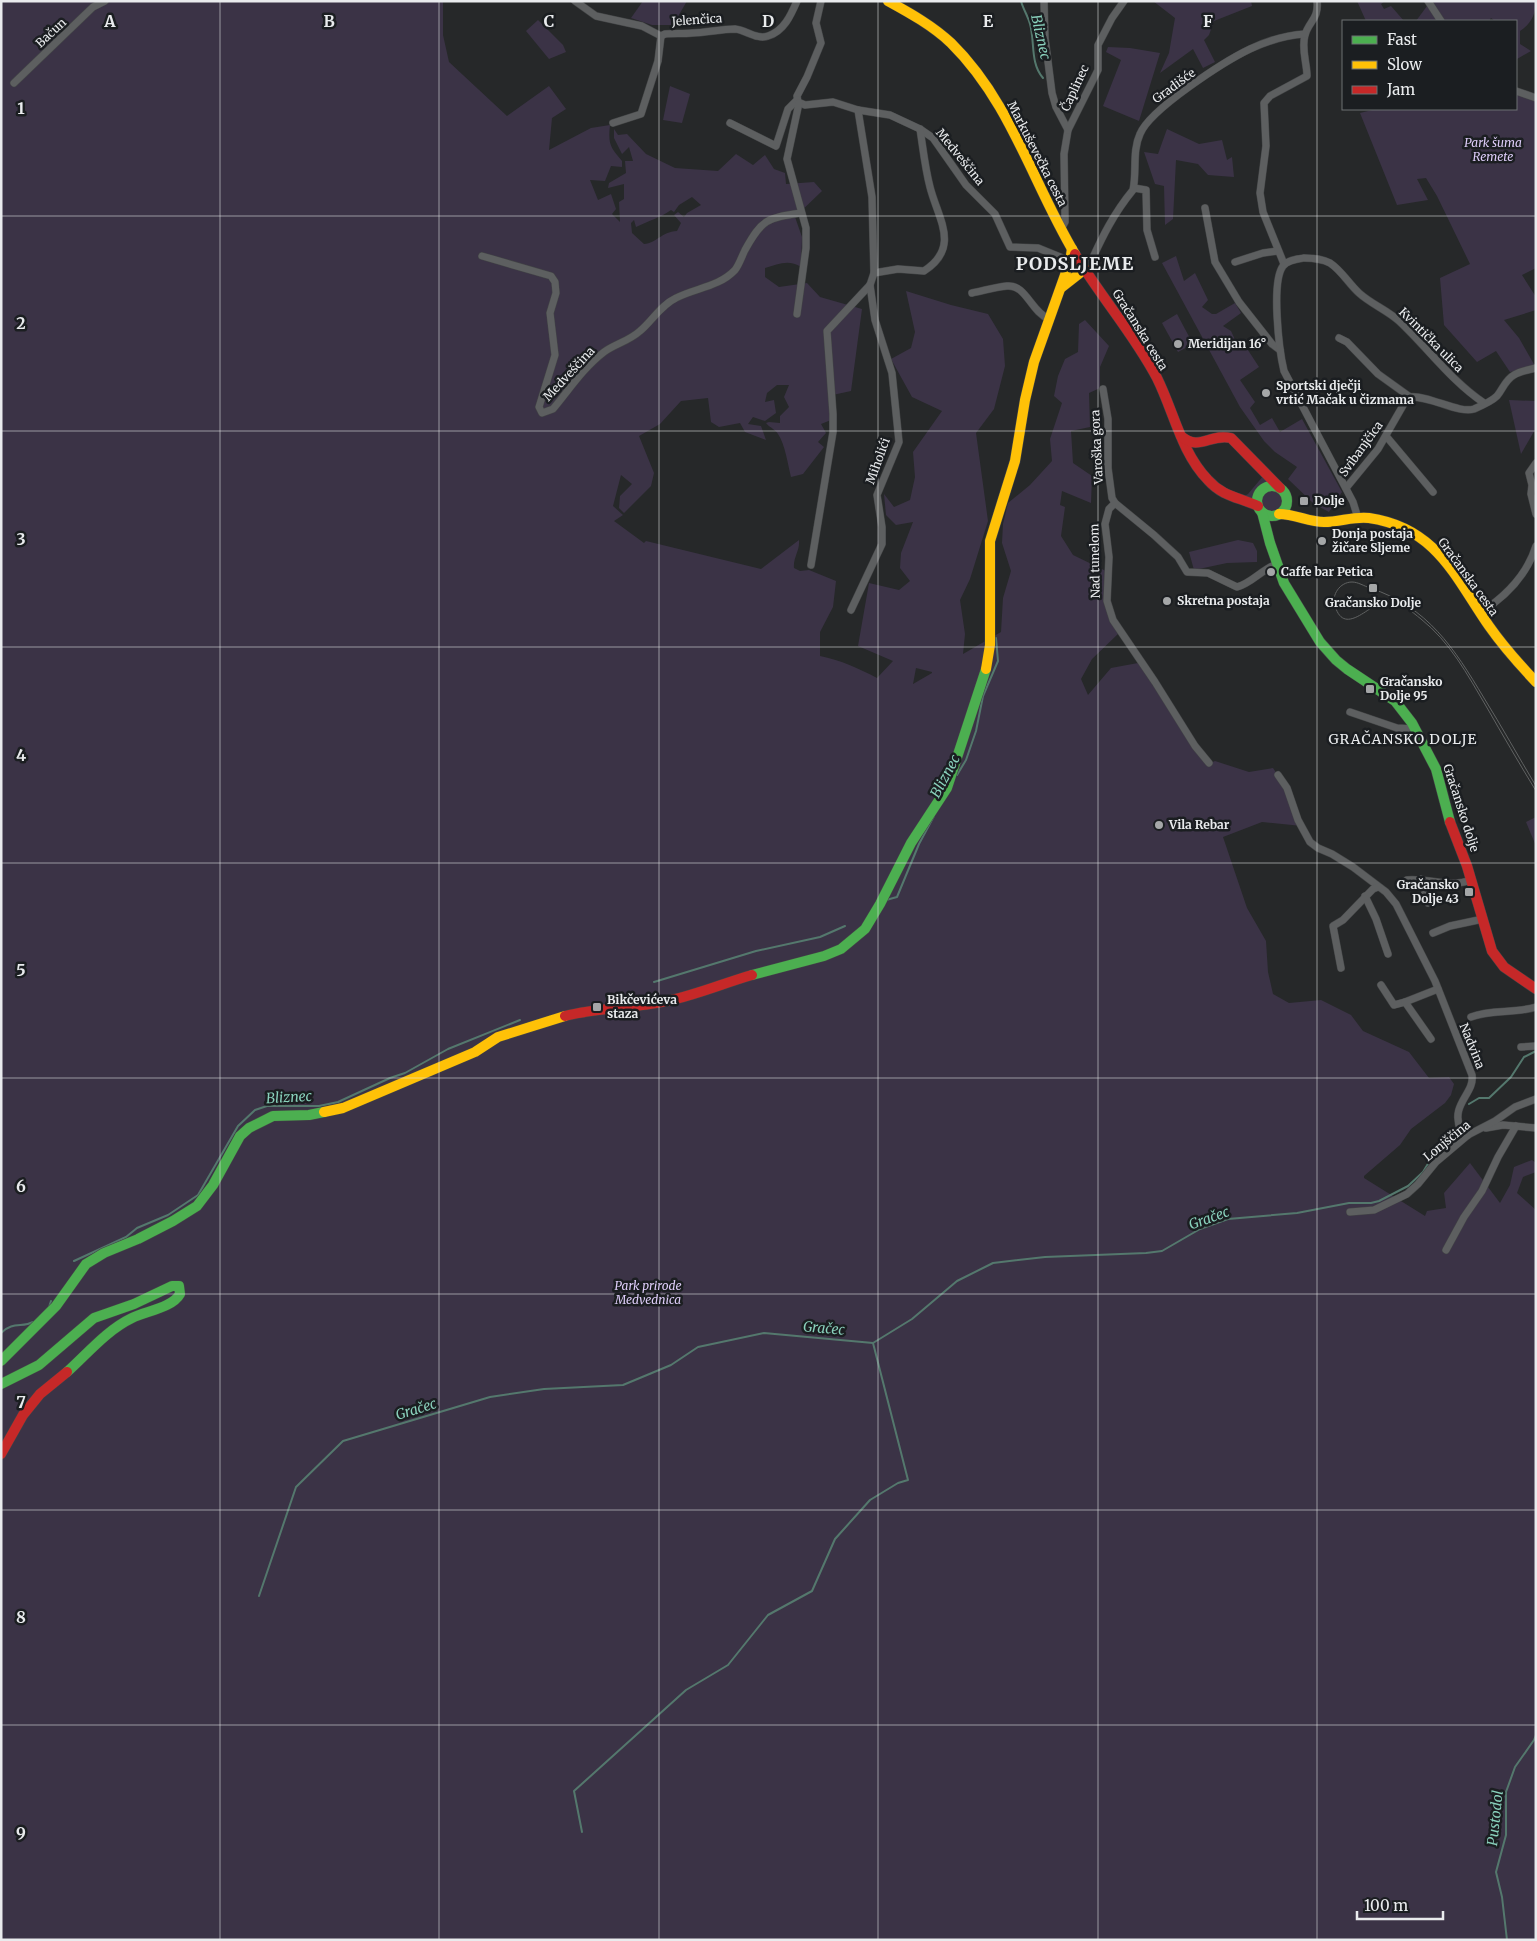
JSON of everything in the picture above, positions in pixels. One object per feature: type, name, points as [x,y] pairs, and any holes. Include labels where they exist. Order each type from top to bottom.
[{"type":"main road","name":"Markuševečka cesta","points":[[888,1],[897,4],[940,34],[952,44],[975,71],[1006,117],[1061,228],[1085,269]]},
{"type":"main road","points":[[1,1361],[56,1306],[86,1264],[104,1253],[138,1239],[173,1221],[197,1206],[213,1185],[240,1136],[261,1121],[273,1116],[317,1114],[343,1108],[475,1052],[498,1037],[544,1022],[578,1013],[612,1008],[632,1008],[668,1001],[735,980],[824,956],[841,949],[865,929],[880,904],[911,842],[947,788],[985,672],[990,645],[990,540],[1015,461],[1025,400],[1034,362],[1070,261],[1072,249]]},
{"type":"main road","points":[[1060,290],[1067,281],[1085,269]]},
{"type":"main road","name":"Gračanska cesta","points":[[1085,269],[1113,309],[1156,379],[1190,457],[1220,492],[1260,509]]},
{"type":"main road","points":[[1180,436],[1187,443],[1198,444]]},
{"type":"main road","points":[[1190,457],[1192,448],[1198,444],[1214,437],[1230,438],[1239,444],[1251,460],[1280,488],[1285,494],[1287,501],[1302,516]]},
{"type":"main road","points":[[1277,515],[1267,515],[1260,509],[1258,496],[1262,489],[1272,486],[1280,488]]},
{"type":"main road","points":[[1268,534],[1270,519],[1286,506],[1287,501]]},
{"type":"main road","name":"Gračansko dolje","points":[[1260,509],[1284,582],[1320,642],[1347,669],[1395,701],[1416,728],[1436,769],[1491,948],[1500,963],[1536,989]]},
{"type":"main road","name":"Gračanska cesta","points":[[1277,515],[1302,516],[1322,522],[1358,518],[1393,523],[1424,540],[1444,561],[1506,648],[1536,682]]},
{"type":"main road","points":[[1,1384],[39,1365],[94,1318],[134,1304],[172,1286],[179,1286],[180,1294],[178,1298],[116,1327],[68,1372],[40,1394],[22,1415],[1,1454]]},
{"type":"street","name":"Bačun","points":[[14,83],[93,7],[105,1]]},
{"type":"street","points":[[575,1],[596,16],[642,26],[661,36]]},
{"type":"street","name":"Jelenčica","points":[[613,123],[641,114],[658,61],[661,36],[665,34],[734,29],[756,36],[768,36],[788,20],[797,1]]},
{"type":"street","points":[[797,314],[806,248],[806,228],[787,159],[798,102],[797,96],[822,43],[816,22],[821,1]]},
{"type":"street","points":[[1044,1],[1045,38],[1052,92],[1056,107],[1068,130]]},
{"type":"street","name":"Čaplinec","points":[[1061,228],[1066,218],[1064,154],[1068,130],[1098,70],[1098,45],[1112,18],[1124,1]]},
{"type":"street","points":[[1318,1],[1316,17],[1305,34],[1304,49],[1307,76],[1305,79],[1270,96],[1264,104],[1266,146],[1260,193],[1263,212],[1284,264],[1279,274],[1276,297],[1280,350],[1284,370],[1346,488],[1358,518]]},
{"type":"street","points":[[1428,1],[1440,20]]},
{"type":"street","name":"Gradišće","points":[[1134,188],[1134,162],[1140,134],[1158,110],[1251,48],[1273,40],[1305,34]]},
{"type":"street","points":[[1517,91],[1536,98]]},
{"type":"street","points":[[730,123],[776,146],[788,108],[798,102]]},
{"type":"street","name":"Medveščina","points":[[798,102],[805,105],[833,102],[858,110],[890,115],[920,129],[933,138],[966,185],[995,214],[1010,247],[1038,248],[1070,261]]},
{"type":"street","name":"Miholići","points":[[811,565],[833,432],[827,331],[870,285],[874,273],[872,197],[858,110]]},
{"type":"street","name":"Medveščina","points":[[874,273],[898,269],[924,271],[940,258],[945,233],[930,187],[920,129]]},
{"type":"street","points":[[1085,269],[1089,265],[1109,223],[1134,188],[1146,190],[1146,230],[1155,257]]},
{"type":"street","points":[[1205,208],[1215,262],[1239,302],[1272,344],[1280,350]]},
{"type":"street","name":"Medveščina","points":[[482,256],[551,276],[555,282],[556,293],[550,313],[555,355],[539,407],[542,412],[546,412],[553,410],[585,370],[605,351],[626,342],[676,298],[713,285],[735,270],[757,229],[765,222],[775,217],[801,213]]},
{"type":"street","points":[[1235,262],[1263,253],[1278,251]]},
{"type":"street","name":"Kvintička ulica","points":[[1284,264],[1291,260],[1307,258],[1330,263],[1342,273],[1359,293],[1398,320],[1458,382],[1484,403]]},
{"type":"street","name":"Miholići","points":[[851,610],[882,544],[882,527],[877,495],[899,442],[892,373],[875,320],[870,285]]},
{"type":"street","points":[[972,293],[1008,286],[1015,287],[1022,292],[1037,312],[1049,319]]},
{"type":"street","points":[[1340,338],[1347,342],[1378,374],[1410,397],[1415,396],[1465,410],[1474,409],[1491,401],[1497,396],[1512,375],[1536,368]]},
{"type":"street","name":"Varoška gora","points":[[1103,389],[1108,419],[1109,481],[1115,502]]},
{"type":"street","name":"Svibanjčica","points":[[1346,488],[1386,436],[1405,402],[1410,397]]},
{"type":"street","points":[[1386,436],[1433,492]]},
{"type":"street","points":[[1536,463],[1529,473],[1532,485],[1531,494],[1536,514]]},
{"type":"street","points":[[1115,502],[1178,557],[1187,572],[1208,573],[1237,587],[1249,582],[1268,568],[1277,564]]},
{"type":"street","name":"Nad tunelom","points":[[1115,502],[1109,509],[1105,524],[1109,557],[1107,601],[1110,616],[1195,746],[1209,763]]},
{"type":"street","points":[[1480,613],[1517,582],[1536,546]]},
{"type":"street","points":[[1350,712],[1397,728],[1416,728]]},
{"type":"street","name":"Nadvina","points":[[1278,775],[1287,788],[1298,820],[1310,842],[1346,862],[1386,892],[1396,904],[1438,989],[1472,1075],[1472,1082],[1462,1100],[1458,1116],[1461,1132],[1468,1135]]},
{"type":"street","points":[[1421,879],[1428,904]]},
{"type":"street","points":[[1407,880],[1421,879],[1451,883],[1471,880]]},
{"type":"street","points":[[1341,968],[1334,926],[1365,896],[1378,887]]},
{"type":"street","points":[[1365,896],[1376,919],[1388,954]]},
{"type":"street","points":[[1434,933],[1450,926],[1483,919]]},
{"type":"street","points":[[1381,985],[1394,1004],[1405,1002],[1438,989]]},
{"type":"street","points":[[1405,1002],[1431,1039]]},
{"type":"street","points":[[1471,1017],[1486,1012],[1517,1012],[1536,1007]]},
{"type":"street","points":[[1522,1047],[1536,1046]]},
{"type":"street","name":"Lonjščina","points":[[1350,1212],[1374,1210],[1407,1194],[1440,1159],[1468,1135],[1515,1107],[1536,1099]]},
{"type":"street","points":[[1479,1130],[1496,1126],[1536,1128]]},
{"type":"street","points":[[1446,1250],[1464,1217],[1482,1191],[1500,1152],[1516,1126]]},
{"type":"green space","name":"Park prirode Medvednica","points":[[1,1],[443,1],[443,35],[449,62],[507,116],[549,86],[566,109],[552,118],[549,150],[591,128],[610,125],[609,137],[611,145],[622,161],[622,167],[611,166],[605,181],[590,180],[598,200],[611,194],[616,209],[612,214],[620,222],[619,202],[624,199],[624,184],[608,188],[609,183],[626,173],[625,161],[633,161],[629,147],[622,154],[614,138],[614,129],[618,135],[627,134],[646,154],[675,168],[718,171],[736,154],[753,165],[765,155],[774,169],[785,173],[786,184],[814,182],[822,191],[795,217],[802,237],[801,267],[792,263],[774,265],[765,268],[765,277],[779,287],[807,283],[820,297],[862,309],[851,391],[828,396],[831,420],[821,424],[826,433],[818,442],[824,447],[803,474],[791,477],[780,438],[777,432],[766,423],[780,423],[780,416],[789,407],[784,397],[789,385],[777,385],[767,393],[765,402],[774,400],[776,413],[765,421],[753,417],[748,424],[761,426],[766,440],[745,432],[740,423],[719,427],[711,422],[708,398],[681,401],[660,424],[639,436],[654,473],[651,486],[624,513],[619,508],[620,496],[632,484],[621,475],[613,506],[623,515],[614,521],[644,543],[646,541],[761,569],[799,540],[794,568],[800,571],[809,570],[836,581],[833,607],[820,632],[820,656],[849,665],[877,678],[893,661],[858,646],[869,583],[899,590],[910,581],[900,568],[901,553],[913,522],[896,525],[886,515],[884,494],[894,507],[910,500],[915,477],[913,452],[942,411],[912,397],[891,359],[911,348],[915,332],[906,291],[988,314],[1003,339],[1005,366],[994,409],[976,433],[988,521],[970,579],[960,600],[965,634],[963,654],[1001,632],[1003,598],[1011,571],[1002,543],[1003,524],[1008,503],[1030,485],[1052,461],[1050,439],[1062,403],[1054,396],[1058,376],[1065,359],[1078,352],[1079,324],[1085,320],[1109,346],[1100,367],[1100,388],[1089,393],[1090,427],[1071,431],[1073,463],[1092,476],[1091,503],[1062,491],[1060,505],[1065,507],[1061,536],[1073,555],[1108,572],[1105,597],[1107,611],[1119,633],[1092,659],[1081,679],[1088,695],[1111,668],[1138,663],[1206,765],[1215,761],[1249,772],[1273,768],[1287,789],[1302,826],[1262,822],[1223,837],[1247,908],[1266,941],[1268,972],[1273,994],[1289,1003],[1321,1000],[1351,1015],[1363,1031],[1409,1052],[1429,1078],[1449,1077],[1454,1084],[1451,1095],[1445,1103],[1411,1129],[1400,1145],[1364,1178],[1425,1216],[1427,1211],[1446,1208],[1444,1193],[1470,1163],[1500,1203],[1510,1185],[1514,1167],[1532,1160],[1536,1163],[1536,1172],[1523,1177],[1517,1193],[1536,1210],[1536,1940],[1,1940]],"holes":[[[692,197],[701,205],[687,213],[684,217],[678,212],[674,215],[681,223],[677,231],[667,233],[652,242],[644,244],[632,233],[631,223],[634,220],[636,227],[671,210],[674,212],[679,205]],[[916,668],[932,672],[932,673],[913,684]]]},
{"type":"green space","points":[[643,1],[687,1],[673,25],[652,25],[631,18]]},
{"type":"green space","points":[[1153,1],[1251,1],[1252,6],[1214,21],[1209,35],[1204,40],[1215,62],[1203,68],[1193,49],[1160,73],[1169,53],[1175,18]]},
{"type":"green space","points":[[1357,1],[1385,1],[1381,4],[1384,9],[1391,6],[1403,20],[1366,20]]},
{"type":"green space","points":[[1432,1],[1536,1],[1532,18],[1520,31],[1520,44],[1531,51],[1517,59],[1517,20],[1494,20],[1491,18],[1490,20],[1444,20]]},
{"type":"green space","points":[[1427,6],[1441,20],[1417,20]]},
{"type":"green space","points":[[538,20],[563,45],[566,52],[549,59],[526,31]]},
{"type":"green space","points":[[1108,47],[1130,48],[1160,53],[1139,121],[1103,106],[1121,60],[1106,52]]},
{"type":"green space","points":[[670,86],[690,94],[682,123],[663,120]]},
{"type":"green space","name":"Park šuma Remete","points":[[1517,94],[1536,101],[1536,268],[1522,275],[1536,297],[1536,310],[1504,320],[1519,338],[1535,366],[1510,372],[1496,351],[1477,362],[1444,325],[1440,278],[1470,264],[1437,196],[1426,178],[1417,179],[1428,200],[1397,205],[1360,113],[1372,110],[1517,110]]},
{"type":"green space","points":[[1167,129],[1199,144],[1222,140],[1227,160],[1232,157],[1234,177],[1208,175],[1198,164],[1176,160],[1173,219],[1165,225],[1164,186],[1155,184],[1144,152],[1158,154]]},
{"type":"green space","points":[[1176,256],[1184,281],[1195,273],[1208,300],[1202,307],[1212,314],[1216,314],[1235,303],[1241,313],[1223,326],[1231,331],[1237,344],[1244,344],[1259,367],[1240,380],[1255,402],[1250,408],[1260,425],[1272,418],[1280,432],[1302,419],[1342,492],[1329,512],[1314,504],[1288,479],[1297,467],[1275,452],[1264,441],[1240,407],[1162,263]]},
{"type":"green space","points":[[1177,314],[1193,344],[1178,352],[1162,323]]},
{"type":"green space","points":[[1509,400],[1536,401],[1536,428],[1521,454]]},
{"type":"green space","points":[[1264,475],[1272,482],[1260,488],[1254,500],[1243,497],[1248,494]]},
{"type":"green space","points":[[1272,490],[1280,493],[1283,501],[1280,509],[1272,512],[1264,509],[1261,501],[1264,493]]},
{"type":"green space","points":[[1238,540],[1253,543],[1257,551],[1257,562],[1227,563],[1194,570],[1189,552]]},
{"type":"green space","points":[[1536,817],[1536,846],[1526,822]]},
{"type":"waterway","name":"Bliznec","points":[[1021,1],[1030,24],[1034,59],[1043,78]]},
{"type":"waterway","name":"Bliznec","points":[[957,775],[966,760],[976,731],[983,696],[998,661],[996,638]]},
{"type":"waterway","name":"Bliznec","points":[[886,900],[897,897],[919,844],[934,816]]},
{"type":"waterway","name":"Bliznec","points":[[654,982],[756,951],[820,937],[845,926]]},
{"type":"waterway","name":"Bliznec","points":[[74,1261],[126,1237],[137,1228],[168,1215],[198,1195],[238,1126],[255,1110],[267,1106],[319,1106],[338,1102],[405,1073],[448,1049],[520,1020]]},
{"type":"waterway","name":"Gračec","points":[[1469,1104],[1479,1098],[1489,1098],[1511,1077],[1524,1057],[1536,1051]]},
{"type":"waterway","name":"Gračec","points":[[259,1596],[296,1487],[343,1441],[490,1397],[544,1389],[623,1385],[671,1365],[698,1347],[764,1333],[873,1343],[912,1319],[957,1281],[993,1263],[1045,1257],[1162,1251],[1200,1229],[1228,1219],[1297,1213],[1349,1203],[1379,1201],[1408,1186],[1423,1172],[1432,1157],[1448,1146]]},
{"type":"waterway","name":"Bliznec","points":[[49,1307],[51,1301]]},
{"type":"waterway","name":"Bliznec","points":[[1,1333],[10,1327],[33,1322]]},
{"type":"waterway","points":[[582,1832],[574,1791],[686,1690],[728,1665],[768,1615],[812,1591],[835,1539],[870,1500],[898,1483],[908,1480],[873,1343]]},
{"type":"waterway","name":"Pustodol","points":[[1507,1940],[1502,1897],[1496,1872],[1506,1835],[1506,1792],[1515,1767],[1536,1735]]},
{"type":"tram line","points":[[1536,786],[1462,662],[1438,631],[1408,606],[1390,596],[1354,582],[1340,587],[1335,594],[1334,602],[1340,615],[1345,619],[1352,619],[1388,600],[1401,604],[1410,610],[1441,638],[1465,670],[1536,791]]},
{"type":"traffic: fast","points":[[1272,486],[1283,490],[1287,501],[1283,512],[1272,516],[1261,512],[1257,501],[1261,490],[1272,486]]},
{"type":"traffic: fast","points":[[1262,512],[1270,543],[1284,583],[1320,642],[1347,669],[1395,701],[1412,723],[1436,769],[1450,822]]},
{"type":"traffic: fast","points":[[752,975],[824,956],[841,949],[865,929],[911,843],[947,788],[986,669]]},
{"type":"traffic: fast","points":[[1,1361],[56,1306],[86,1264],[104,1253],[138,1239],[173,1221],[197,1206],[213,1185],[240,1136],[249,1128],[273,1116],[309,1115],[324,1112]]},
{"type":"traffic: fast","points":[[1,1384],[39,1365],[94,1318],[134,1304],[172,1286],[179,1286],[180,1294],[171,1303],[123,1323],[106,1335],[67,1372]]},
{"type":"traffic: slow","points":[[888,1],[937,31],[972,66],[1006,117],[1075,254]]},
{"type":"traffic: slow","points":[[986,669],[990,645],[990,541],[1015,461],[1025,400],[1034,362],[1070,261],[1072,249]]},
{"type":"traffic: slow","points":[[1062,287],[1085,269]]},
{"type":"traffic: slow","points":[[1279,514],[1324,522],[1369,518],[1412,532],[1442,557],[1494,633],[1536,682]]},
{"type":"traffic: slow","points":[[324,1112],[343,1108],[475,1052],[498,1037],[565,1016]]},
{"type":"traffic: jam","points":[[1075,254],[1148,362],[1163,391],[1184,444],[1199,469],[1219,490],[1258,506]]},
{"type":"traffic: jam","points":[[1181,436],[1193,442],[1224,437],[1231,438],[1280,488]]},
{"type":"traffic: jam","points":[[1450,822],[1467,866],[1492,951],[1504,967],[1536,989]]},
{"type":"traffic: jam","points":[[565,1016],[667,1001],[689,996],[752,975]]},
{"type":"traffic: jam","points":[[1,1454],[23,1415],[40,1394],[67,1372]]},
{"type":"place","name":"Meridijan 16°","points":[[1178,344]]},
{"type":"place","name":"Sportski dječji vrtić Mačak u čizmama","points":[[1266,393]]},
{"type":"place","name":"Dolje","points":[[1304,501]]},
{"type":"place","name":"Donja postaja žičare Sljeme","points":[[1322,541]]},
{"type":"place","name":"Caffe bar Petica","points":[[1271,572]]},
{"type":"place","name":"Gračansko Dolje","points":[[1373,588]]},
{"type":"place","name":"Skretna postaja","points":[[1167,601]]},
{"type":"place","name":"Gračansko Dolje 95","points":[[1370,689]]},
{"type":"place","name":"Vila Rebar","points":[[1159,825]]},
{"type":"place","name":"Gračansko Dolje 43","points":[[1469,892]]},
{"type":"place","name":"Bikčevićeva staza","points":[[597,1007]]},
{"type":"district","name":"PODSLJEME","points":[[1075,264]]},
{"type":"district","name":"GRAČANSKO DOLJE","points":[[1403,739]]}]
